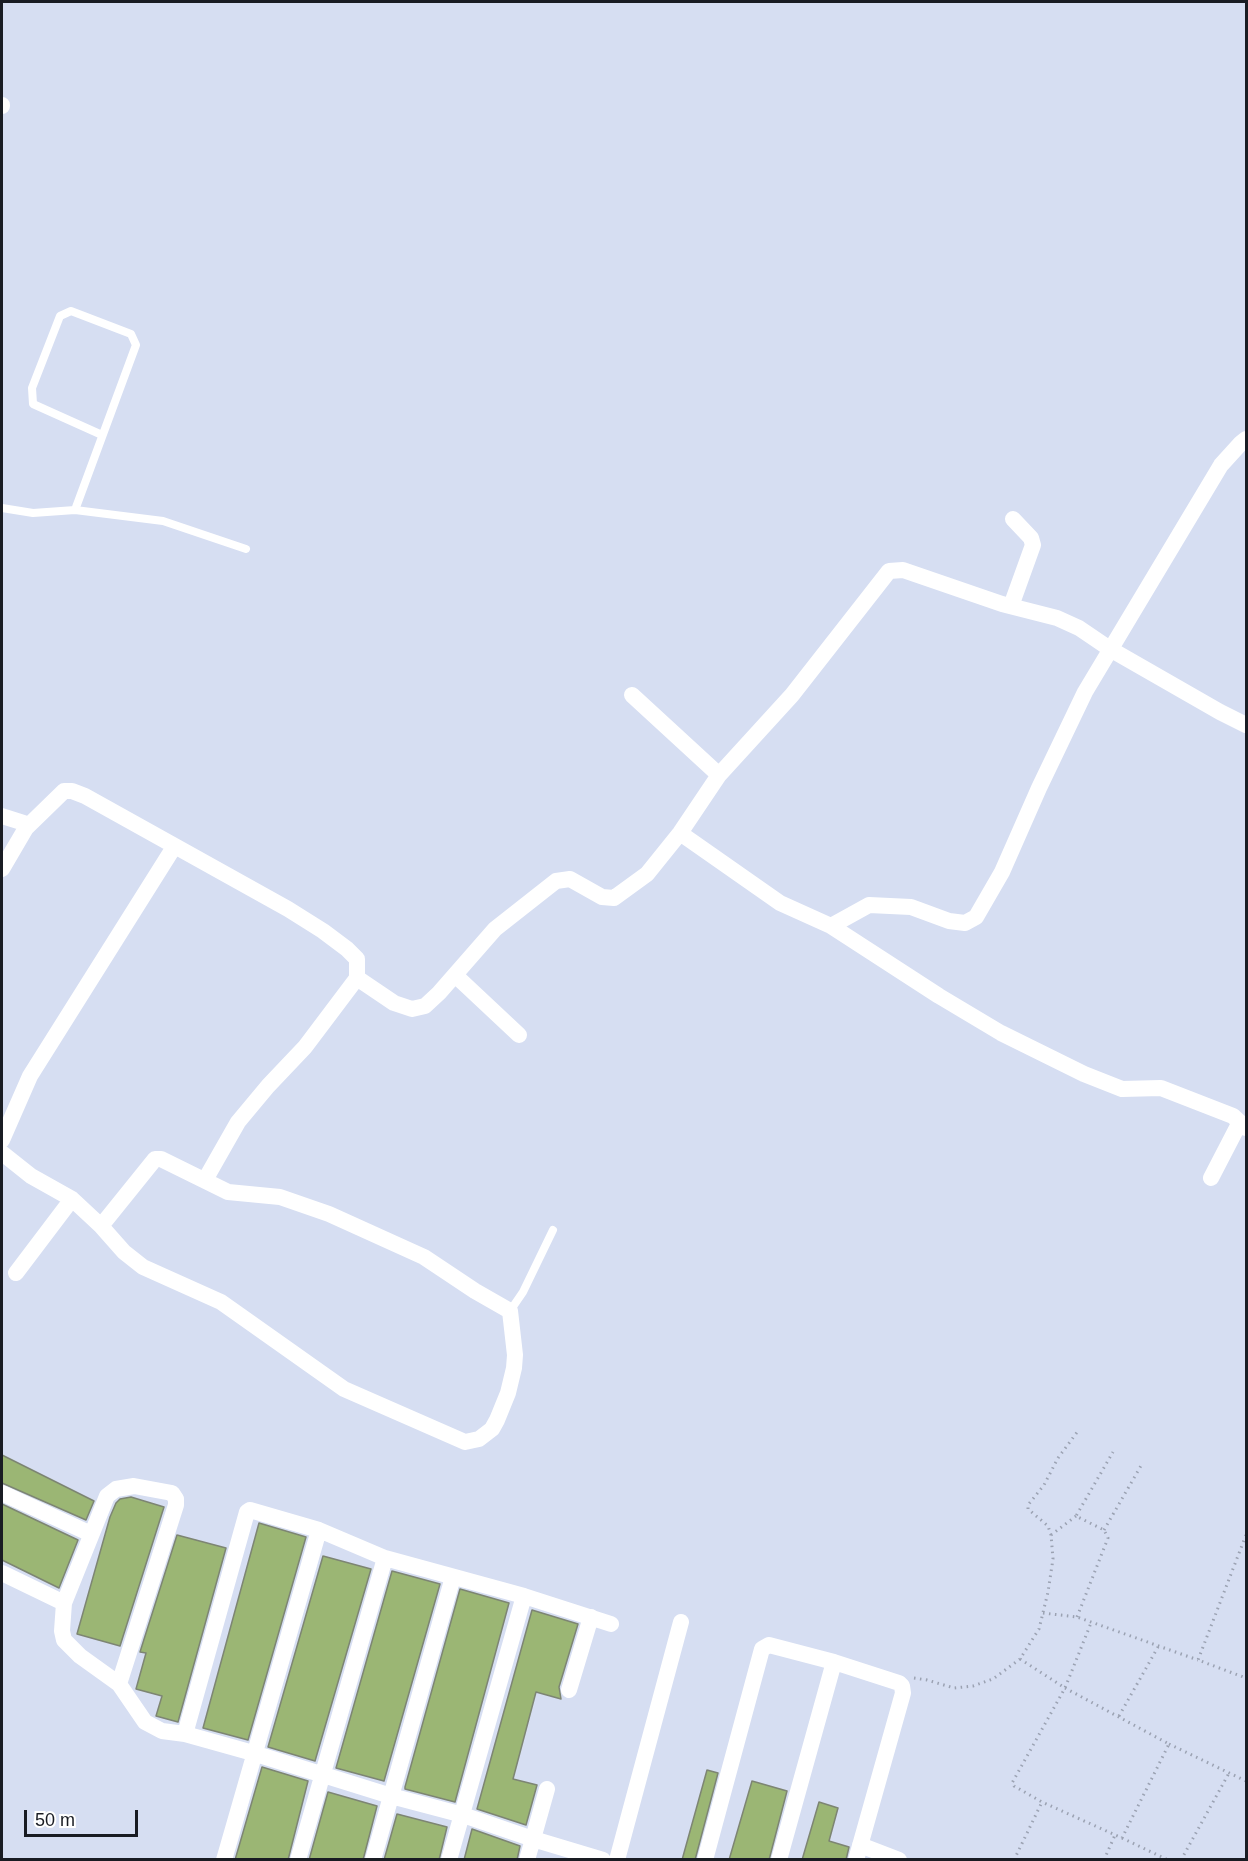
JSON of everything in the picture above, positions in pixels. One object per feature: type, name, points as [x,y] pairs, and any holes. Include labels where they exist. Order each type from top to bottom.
[{"type":"street","points":[[831,926],[869,905],[911,907],[949,921],[965,923],[976,917],[1002,872],[1084,692],[1221,465],[1246,439]]},
{"type":"street","points":[[1011,606],[1033,545],[1031,538],[1013,519]]},
{"type":"street","points":[[357,978],[394,1004],[412,1009],[425,1006],[495,929],[556,881],[570,879],[602,897],[614,898],[647,874],[680,833],[719,775],[792,695],[889,571],[903,570],[1011,606],[1057,618],[1079,628],[1110,649],[1246,725]]},
{"type":"street","points":[[632,695],[719,775]]},
{"type":"street","points":[[2,869],[26,828],[64,791],[72,791],[85,795],[288,909],[331,937],[357,958],[357,978],[305,1047],[238,1122],[205,1180]]},
{"type":"street","points":[[2,816],[24,824],[26,828]]},
{"type":"street","points":[[680,833],[780,903],[831,926],[1001,1033],[1084,1074],[1122,1089],[1161,1088],[1233,1116],[1243,1125],[1211,1178]]},
{"type":"street","points":[[2,1140],[30,1076],[174,847]]},
{"type":"street","points":[[455,975],[519,1035]]},
{"type":"street","points":[[2,1153],[32,1176],[72,1199],[124,1252],[143,1267],[221,1302],[344,1389],[465,1442],[479,1438],[492,1429],[508,1393],[515,1355],[510,1311],[424,1257],[329,1214],[280,1197],[228,1192],[168,1161],[155,1159],[101,1226]]},
{"type":"street","points":[[16,1273],[72,1199]]},
{"type":"street","points":[[119,1684],[173,1516],[176,1498],[172,1493],[134,1486],[116,1489],[107,1496],[64,1603],[62,1631],[64,1640],[93,1666],[119,1684],[150,1726],[322,1773],[603,1860]]},
{"type":"street","points":[[2,1493],[91,1534]]},
{"type":"street","points":[[185,1734],[248,1512],[253,1509],[319,1530],[385,1558],[524,1596],[611,1624]]},
{"type":"street","points":[[224,1860],[319,1530]]},
{"type":"street","points":[[298,1860],[385,1558]]},
{"type":"street","points":[[2,1573],[64,1603]]},
{"type":"street","points":[[373,1860],[453,1577]]},
{"type":"street","points":[[449,1860],[524,1596]]},
{"type":"street","points":[[570,1690],[591,1617]]},
{"type":"street","points":[[617,1860],[681,1622]]},
{"type":"street","points":[[705,1860],[762,1649],[769,1645],[834,1662],[899,1683],[902,1686],[903,1693],[858,1852],[899,1860]]},
{"type":"street","points":[[780,1860],[834,1662]]},
{"type":"street","points":[[527,1860],[547,1789]]},
{"type":"lane","points":[[75,510],[136,345],[131,334],[72,311],[60,316],[32,388],[33,404],[102,435]]},
{"type":"lane","points":[[2,508],[33,513],[75,510],[163,521],[246,549]]},
{"type":"lane","points":[[510,1311],[523,1292],[553,1230]]},
{"type":"path","points":[[899,1683],[912,1678],[954,1688],[973,1686],[993,1678],[1020,1659],[1039,1629],[1053,1559],[1051,1535],[1047,1526],[1028,1509],[1028,1505],[1044,1485],[1058,1458],[1078,1431]]},
{"type":"path","points":[[1051,1535],[1076,1516],[1113,1452]]},
{"type":"path","points":[[1104,1530],[1142,1464]]},
{"type":"path","points":[[1076,1516],[1104,1530],[1108,1538],[1077,1617]]},
{"type":"path","points":[[1198,1660],[1246,1535]]},
{"type":"path","points":[[1043,1613],[1077,1617],[1246,1678]]},
{"type":"path","points":[[1091,1623],[1065,1688],[1012,1783],[1042,1802],[1167,1860]]},
{"type":"path","points":[[1119,1717],[1158,1647]]},
{"type":"path","points":[[1020,1659],[1065,1688],[1169,1744],[1246,1781]]},
{"type":"path","points":[[1122,1838],[1169,1744]]},
{"type":"path","points":[[1181,1860],[1229,1773]]},
{"type":"path","points":[[1014,1860],[1042,1802]]},
{"type":"path","points":[[1104,1860],[1115,1835]]},
{"type":"building","points":[[2,1455],[94,1501],[86,1520],[2,1483]]},
{"type":"building","points":[[131,1497],[164,1507],[120,1646],[77,1634],[110,1517],[120,1499]]},
{"type":"building","points":[[2,1504],[78,1540],[59,1588],[2,1560]]},
{"type":"building","points":[[259,1523],[306,1537],[248,1740],[203,1728]]},
{"type":"building","points":[[177,1535],[226,1548],[178,1722],[156,1716],[162,1696],[136,1689],[146,1653],[140,1652]]},
{"type":"building","points":[[323,1556],[371,1569],[315,1761],[268,1747]]},
{"type":"building","points":[[392,1571],[440,1584],[384,1781],[336,1768]]},
{"type":"building","points":[[460,1589],[509,1603],[455,1802],[405,1789],[405,1787]]},
{"type":"building","points":[[532,1610],[578,1624],[559,1687],[561,1699],[536,1692],[513,1779],[537,1785],[526,1825],[477,1809]]},
{"type":"building","points":[[262,1767],[308,1781],[288,1860],[235,1860]]},
{"type":"building","points":[[707,1770],[718,1773],[695,1860],[682,1860]]},
{"type":"building","points":[[752,1781],[787,1791],[769,1860],[729,1860]]},
{"type":"building","points":[[328,1792],[377,1806],[363,1860],[309,1860]]},
{"type":"building","points":[[819,1802],[838,1808],[829,1841],[849,1847],[846,1860],[802,1860]]},
{"type":"building","points":[[397,1814],[447,1827],[439,1860],[384,1860]]},
{"type":"building","points":[[472,1829],[520,1846],[517,1860],[464,1860]]}]
